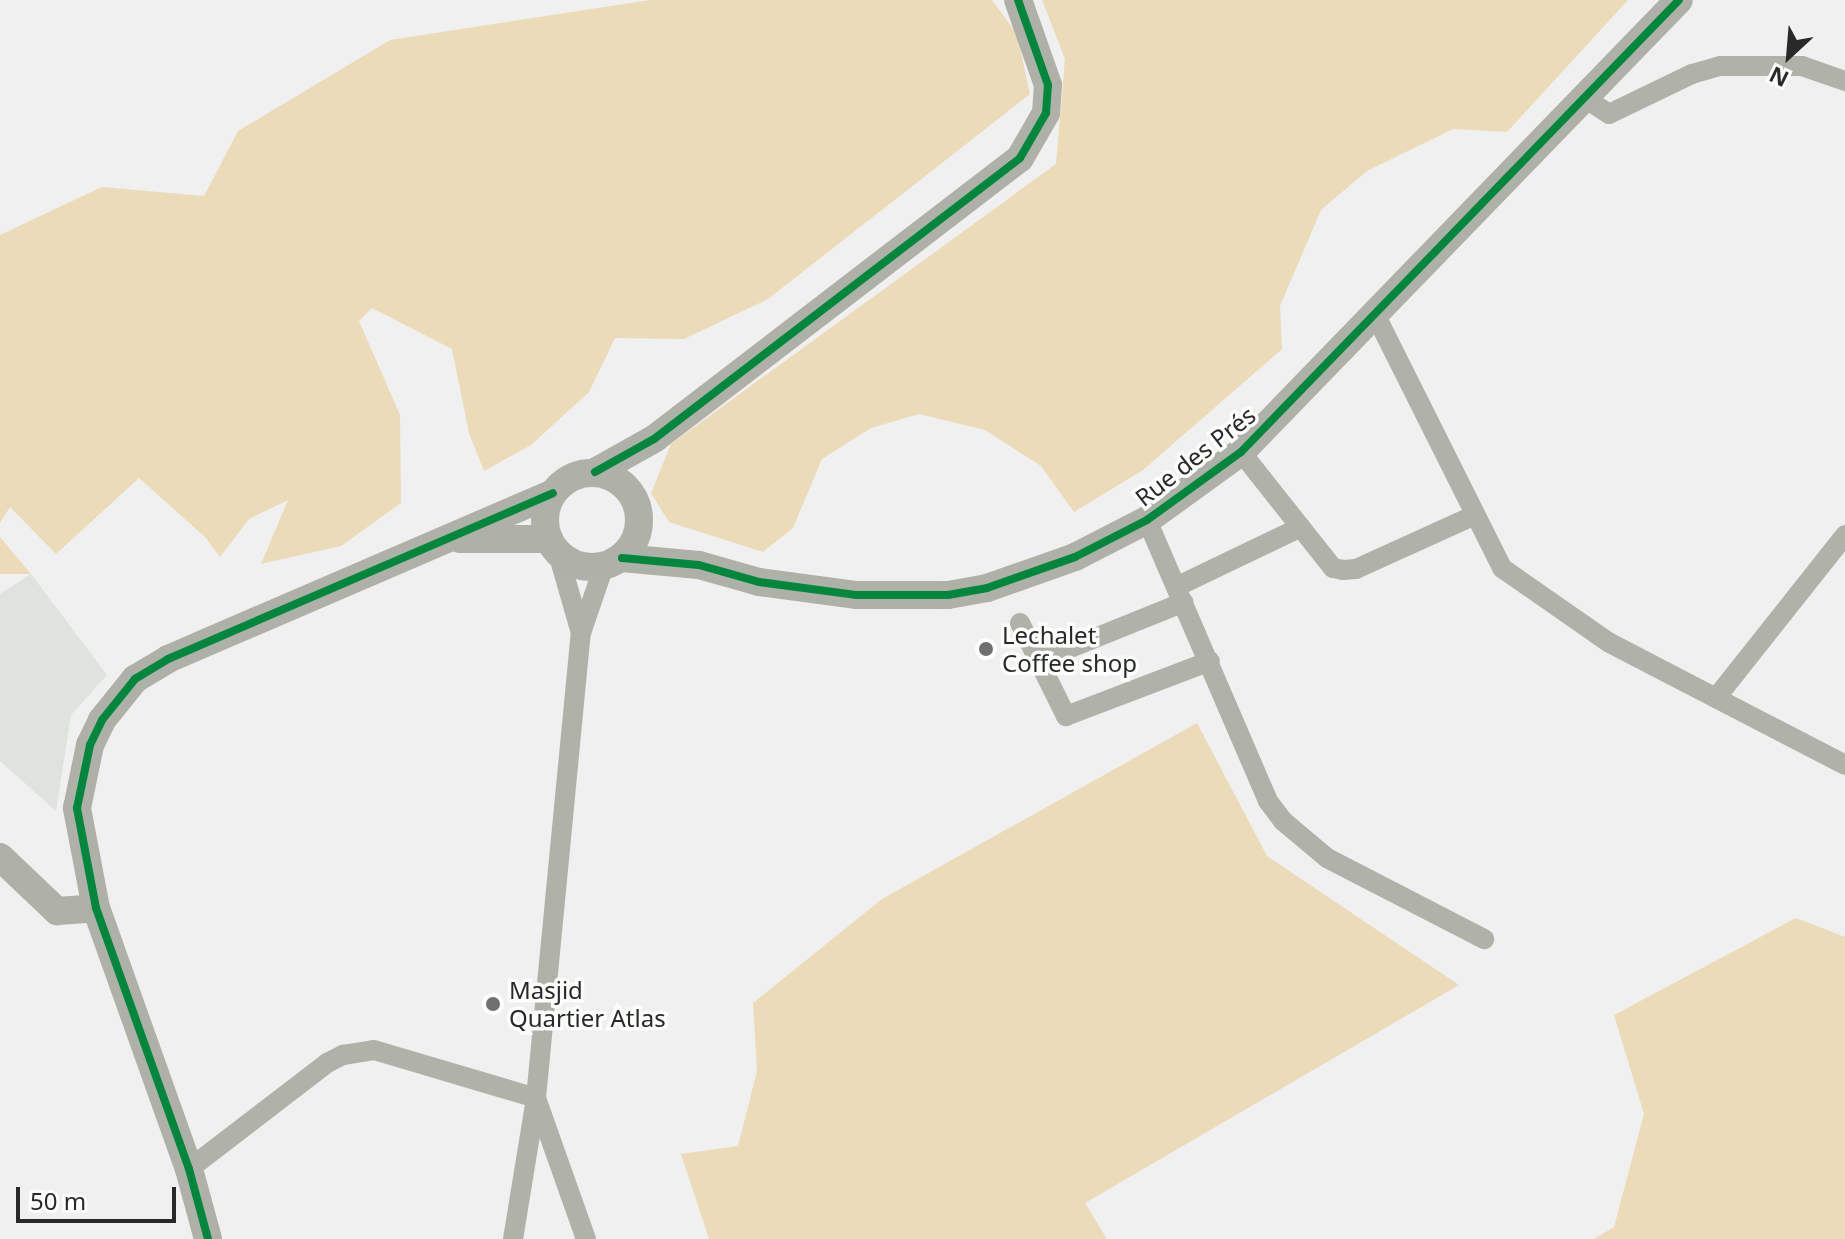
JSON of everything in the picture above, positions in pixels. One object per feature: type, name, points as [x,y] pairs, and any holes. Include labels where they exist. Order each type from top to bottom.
[{"type":"street","points":[[208,1239],[189,1169],[96,908],[81,846],[81,773],[102,720],[135,679],[168,659],[553,493],[572,477],[595,472],[654,439],[1020,158],[1046,113],[1048,85],[1018,0]]},
{"type":"street","name":"Rue des Prés","points":[[613,562],[699,565],[759,582],[857,595],[948,595],[987,588],[1062,563],[1147,520],[1241,452],[1679,0]]},
{"type":"street","points":[[1583,97],[1609,114],[1692,74],[1720,66],[1802,66],[1845,81]]},
{"type":"street","points":[[1375,314],[1473,516],[1502,568],[1539,598],[1716,698],[1845,765]]},
{"type":"street","points":[[513,1239],[536,1098],[581,633],[613,562],[640,525],[634,496],[654,439]]},
{"type":"street","points":[[1241,452],[1333,568],[1356,569],[1473,516]]},
{"type":"street","points":[[595,472],[611,476],[634,496]]},
{"type":"street","points":[[553,493],[545,516],[581,633]]},
{"type":"street","points":[[1147,520],[1268,801],[1283,821],[1327,858],[1484,939]]},
{"type":"street","name":"Rue des Prés","points":[[640,525],[699,565]]},
{"type":"street","points":[[1038,661],[1181,594],[1301,527]]},
{"type":"street","points":[[1716,698],[1845,535]]},
{"type":"street","points":[[447,539],[553,546],[572,563],[613,562]]},
{"type":"street","points":[[1020,623],[1066,716],[1210,661]]},
{"type":"street","points":[[0,857],[57,911],[96,908]]},
{"type":"street","points":[[189,1169],[343,1055],[374,1050],[536,1098]]},
{"type":"street","points":[[536,1098],[586,1239]]},
{"type":"shaded area","points":[[650,0],[992,0],[1017,34],[1030,94],[768,299],[684,339],[615,338],[589,392],[531,445],[484,471],[469,433],[452,349],[372,308],[359,321],[400,415],[401,503],[341,546],[261,564],[288,500],[249,519],[220,557],[205,537],[139,478],[56,554],[10,507],[0,523],[0,235],[102,187],[204,196],[238,131],[390,40]]},
{"type":"shaded area","points":[[1042,0],[1628,0],[1507,132],[1453,129],[1367,171],[1321,210],[1280,306],[1282,349],[1143,470],[1074,512],[1041,466],[985,430],[919,414],[871,428],[822,459],[793,528],[763,552],[669,522],[651,493],[671,444],[1056,164],[1065,59]]},
{"type":"shaded area","points":[[0,537],[31,574],[0,574]]},
{"type":"shaded area","points":[[31,574],[107,675],[71,715],[56,811],[0,761],[0,594]]},
{"type":"shaded area","points":[[1197,723],[1267,856],[1459,985],[1085,1203],[1107,1239],[709,1239],[681,1154],[738,1146],[757,1071],[753,1003],[882,899]]},
{"type":"shaded area","points":[[1796,918],[1845,937],[1845,1239],[1594,1239],[1614,1227],[1644,1114],[1614,1015]]},
{"type":"cycle path","points":[[595,472],[654,439],[1020,158],[1046,113],[1048,85],[1018,0]]},
{"type":"cycle path","points":[[622,558],[699,565],[759,582],[857,595],[948,595],[987,588],[1075,557],[1147,520],[1241,452],[1679,0]]},
{"type":"cycle path","points":[[208,1239],[189,1169],[96,908],[77,808],[90,745],[102,720],[135,679],[168,659],[553,493]]},
{"type":"place","name":"Lechalet Coffee shop","points":[[986,649]]},
{"type":"place","name":"Masjid Quartier Atlas","points":[[493,1004]]}]
